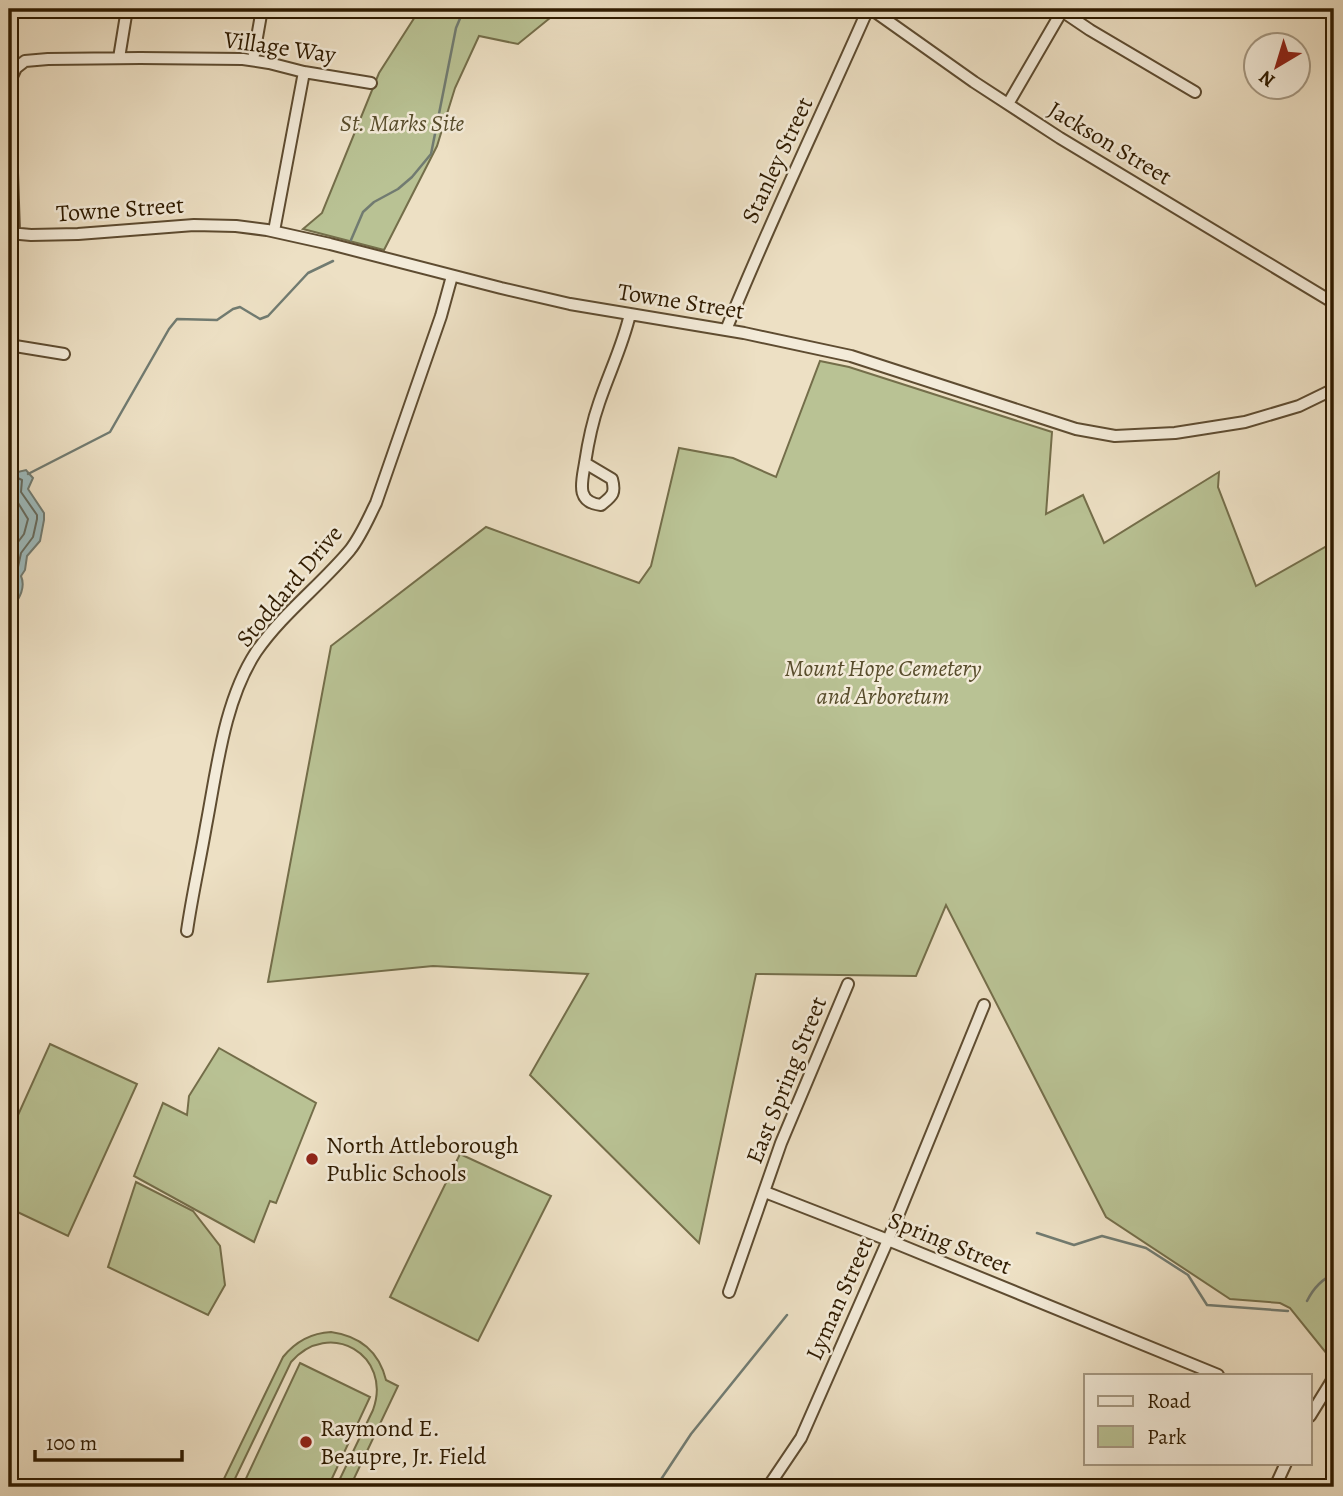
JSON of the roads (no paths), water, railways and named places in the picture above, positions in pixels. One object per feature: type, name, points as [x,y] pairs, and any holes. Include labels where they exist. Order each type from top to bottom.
[{"type":"street","points":[[120,58],[127,9]]},
{"type":"street","points":[[253,61],[262,9]]},
{"type":"street","name":"Jackson Street","points":[[869,9],[1060,138],[1334,303]]},
{"type":"street","name":"Stanley Street","points":[[726,330],[765,237],[869,9]]},
{"type":"street","points":[[1008,104],[1060,10],[1195,92]]},
{"type":"street","name":"Village Way","points":[[11,233],[9,83],[16,68],[25,61],[120,58],[243,59],[371,83]]},
{"type":"street","points":[[274,231],[304,72]]},
{"type":"street","name":"Towne Street","points":[[11,233],[78,234],[194,225],[236,226],[274,231],[570,304],[726,330],[851,356],[1076,429],[1115,436],[1175,433],[1245,422],[1299,406],[1334,389]]},
{"type":"street","name":"Stoddard Drive","points":[[187,931],[232,702],[256,653],[336,566],[363,530],[380,491],[441,316],[452,276]]},
{"type":"street","points":[[585,463],[598,404],[624,339],[630,314]]},
{"type":"street","points":[[9,345],[64,354]]},
{"type":"street","name":"East Spring Street","points":[[765,1192],[781,1143],[848,984]]},
{"type":"street","name":"Lyman Street","points":[[768,1487],[801,1438],[985,1005]]},
{"type":"street","points":[[729,1292],[765,1192]]},
{"type":"street","name":"Spring Street","points":[[765,1192],[1215,1374]]},
{"type":"street","points":[[1312,1411],[1334,1377]]},
{"type":"street","points":[[1275,1487],[1286,1464]]},
{"type":"water","points":[[9,465],[18,472],[26,470],[33,478],[28,489],[44,513],[44,520],[40,541],[27,556],[25,570],[21,576],[22,591],[9,614]]},
{"type":"waterway","points":[[351,240],[363,212],[374,202],[398,189],[431,154],[456,28],[464,9]]},
{"type":"waterway","points":[[28,474],[110,432],[177,319],[217,320],[240,307],[260,319],[268,316],[308,273],[333,261]]},
{"type":"waterway","points":[[1037,1233],[1074,1245],[1102,1236],[1146,1248],[1188,1275],[1207,1305],[1288,1311]]},
{"type":"waterway","points":[[1307,1301],[1318,1285],[1334,1274]]},
{"type":"waterway","points":[[656,1487],[691,1434],[787,1315]]},
{"type":"place","name":"North Attleborough Public Schools","points":[[312,1159]]},
{"type":"place","name":"Raymond E. Beaupre, Jr. Field","points":[[306,1442]]},
{"type":"park label","name":"St. Marks Site","points":[[402,123]]},
{"type":"park label","name":"Mount Hope Cemetery and Arboretum","points":[[883,682]]}]
